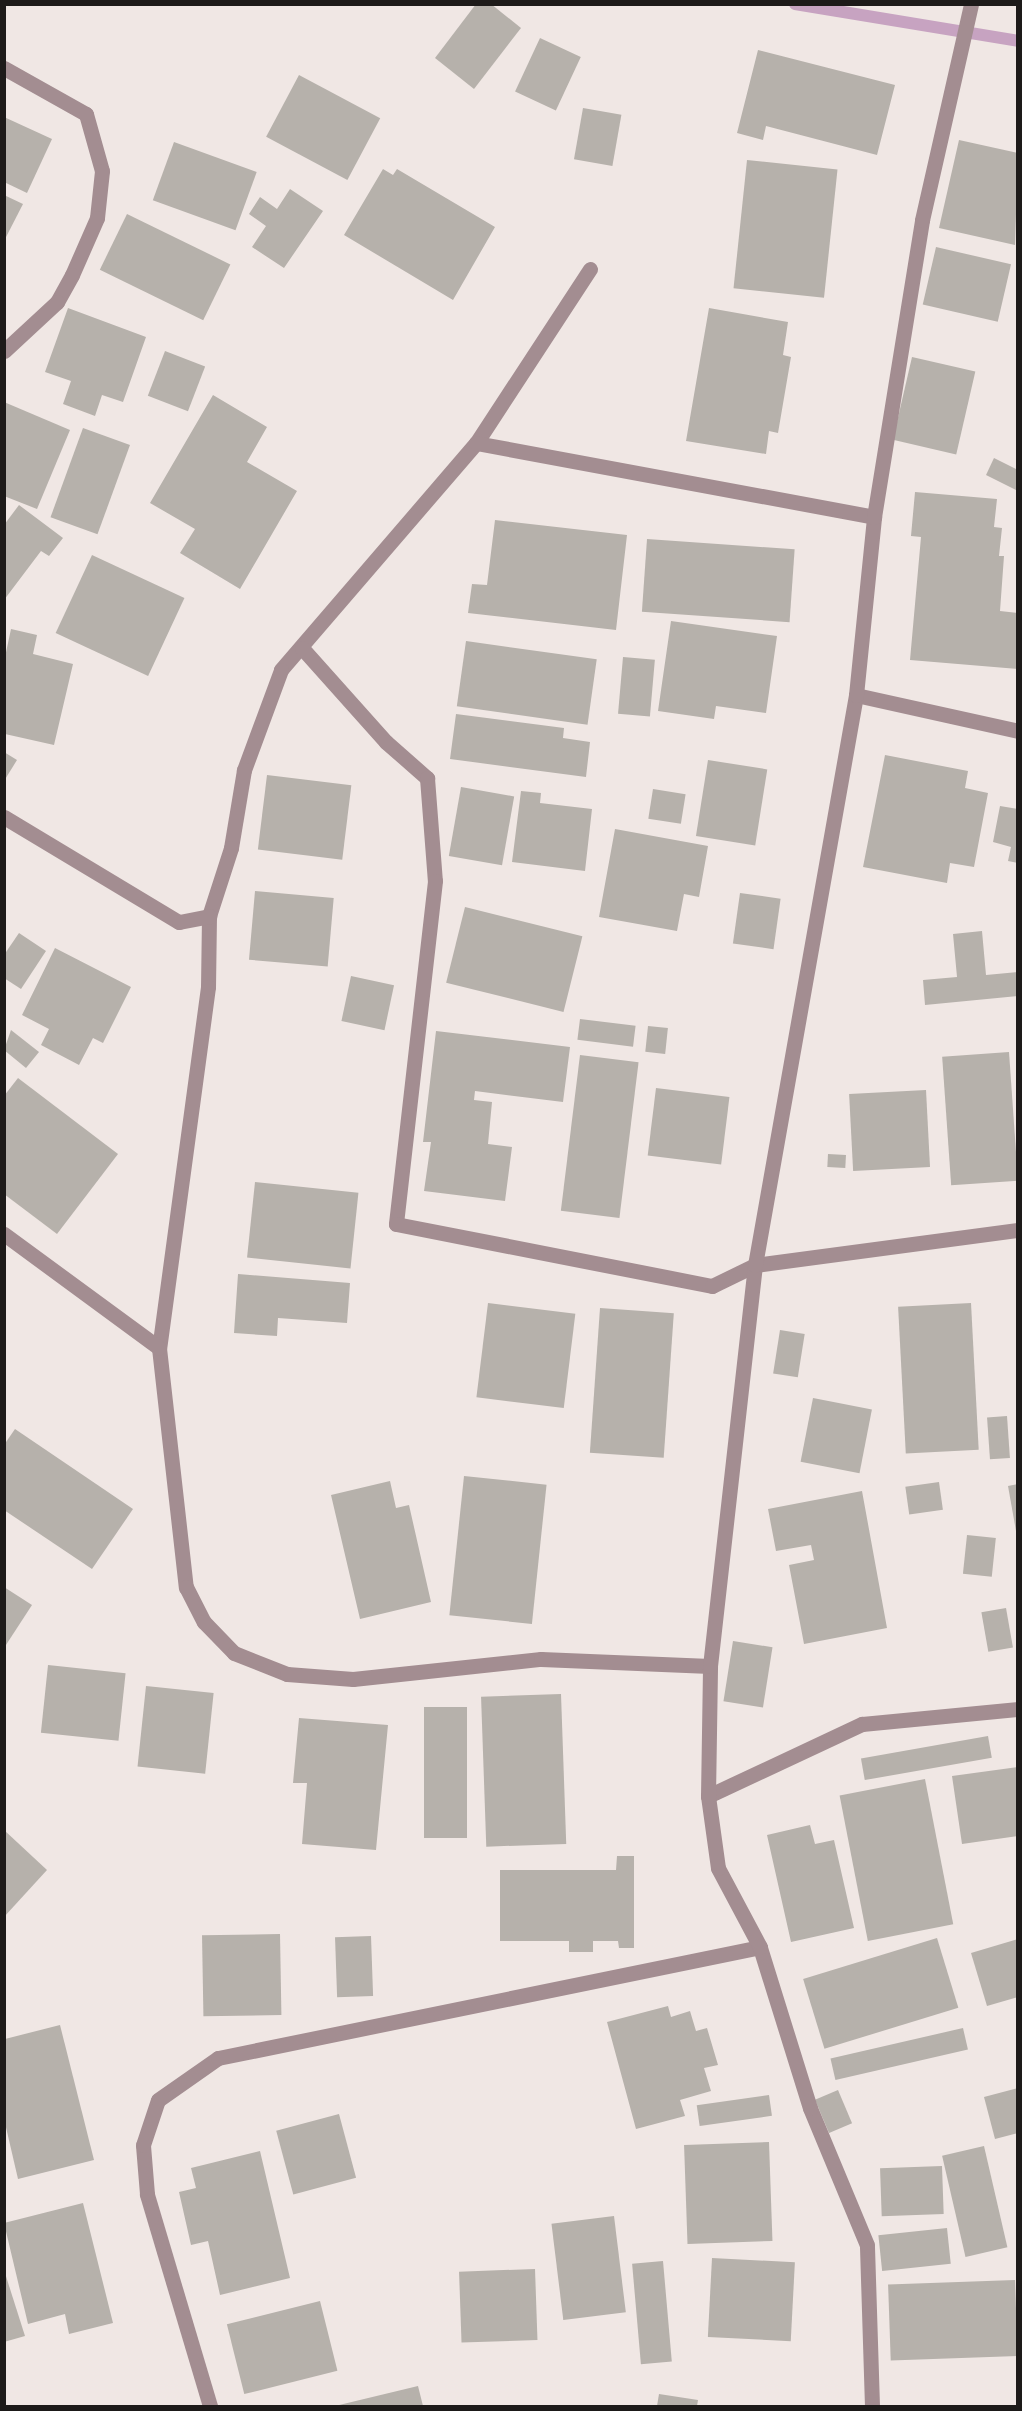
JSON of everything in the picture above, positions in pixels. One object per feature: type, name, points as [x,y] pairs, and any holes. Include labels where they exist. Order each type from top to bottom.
[{"type":"street","points":[[872,2406],[867,2245],[810,2108],[760,1947],[718,1868],[708,1796],[710,1666],[755,1264],[856,695],[874,517],[922,220],[971,4]]},
{"type":"street","points":[[4,68],[87,114],[102,171],[97,218],[72,275],[57,302],[4,351]]},
{"type":"street","points":[[590,269],[476,443],[281,670],[243,770],[231,848],[208,916],[208,987],[159,1348],[186,1587],[204,1622],[234,1653],[288,1674],[353,1679],[541,1659],[710,1666]]},
{"type":"street","points":[[476,443],[874,517]]},
{"type":"street","points":[[302,648],[386,742],[428,778],[435,881],[396,1224],[712,1286],[755,1264],[1017,1230]]},
{"type":"street","points":[[856,695],[1017,731]]},
{"type":"street","points":[[4,817],[179,922],[208,916]]},
{"type":"street","points":[[4,1234],[159,1348]]},
{"type":"street","points":[[708,1796],[862,1724],[1017,1709]]},
{"type":"street","points":[[210,2406],[147,2194],[143,2145],[158,2100],[218,2058],[760,1947]]},
{"type":"building","points":[[476,4],[491,4],[521,28],[474,89],[435,58]]},
{"type":"building","points":[[540,38],[581,57],[556,110],[515,91]]},
{"type":"building","points":[[758,50],[895,85],[877,155],[766,126],[763,140],[737,133]]},
{"type":"building","points":[[299,75],[380,118],[347,180],[266,137]]},
{"type":"building","points":[[583,108],[621,115],[612,166],[574,159]]},
{"type":"building","points":[[4,117],[52,139],[27,193],[4,182]]},
{"type":"building","points":[[959,140],[1018,153],[1015,245],[939,228]]},
{"type":"building","points":[[174,142],[257,172],[235,230],[153,200]]},
{"type":"building","points":[[747,160],[838,170],[824,298],[734,288]]},
{"type":"building","points":[[383,169],[393,175],[397,169],[495,227],[453,300],[344,235]]},
{"type":"building","points":[[290,189],[323,211],[284,268],[252,247],[266,226],[249,214],[260,197],[277,209]]},
{"type":"building","points":[[4,195],[23,204],[4,241]]},
{"type":"building","points":[[127,214],[230,264],[203,320],[100,270]]},
{"type":"building","points":[[936,247],[1011,264],[998,322],[923,304]]},
{"type":"building","points":[[68,308],[146,337],[123,402],[102,395],[95,416],[63,404],[71,381],[45,372]]},
{"type":"building","points":[[709,308],[788,322],[783,355],[791,357],[778,433],[769,431],[766,454],[686,441]]},
{"type":"building","points":[[165,351],[205,366],[188,411],[148,396]]},
{"type":"building","points":[[912,357],[975,372],[956,454],[893,440]]},
{"type":"building","points":[[213,395],[267,427],[247,462],[297,491],[240,589],[180,553],[195,529],[150,503]]},
{"type":"building","points":[[4,402],[70,430],[37,509],[4,496]]},
{"type":"building","points":[[83,428],[130,445],[97,534],[51,517]]},
{"type":"building","points":[[994,458],[1018,470],[1018,491],[986,475]]},
{"type":"building","points":[[915,492],[997,499],[994,527],[1002,528],[999,556],[1004,556],[1000,611],[1018,613],[1018,669],[910,660],[921,537],[911,536]]},
{"type":"building","points":[[19,505],[63,538],[49,556],[41,551],[4,600],[4,525]]},
{"type":"building","points":[[495,520],[627,535],[616,630],[468,613],[472,584],[487,585]]},
{"type":"building","points":[[647,539],[795,549],[790,622],[642,612]]},
{"type":"building","points":[[92,555],[184,598],[148,676],[56,633]]},
{"type":"building","points":[[671,621],[777,636],[766,713],[716,706],[714,719],[658,711]]},
{"type":"building","points":[[11,629],[37,635],[33,654],[73,664],[54,745],[5,734],[5,657]]},
{"type":"building","points":[[466,641],[597,659],[588,725],[457,706]]},
{"type":"building","points":[[623,657],[655,660],[650,717],[618,714]]},
{"type":"building","points":[[456,714],[564,728],[563,738],[590,742],[586,777],[450,759]]},
{"type":"building","points":[[4,752],[17,760],[4,781]]},
{"type":"building","points":[[885,755],[968,771],[965,788],[988,793],[974,867],[950,863],[947,883],[863,867]]},
{"type":"building","points":[[708,760],[767,769],[755,845],[696,836]]},
{"type":"building","points":[[267,775],[351,785],[342,860],[258,849]]},
{"type":"building","points":[[461,787],[514,796],[502,865],[449,856]]},
{"type":"building","points":[[653,789],[686,794],[681,824],[648,819]]},
{"type":"building","points":[[521,791],[541,793],[540,803],[592,809],[585,871],[512,862]]},
{"type":"building","points":[[1000,806],[1018,809],[1018,863],[1008,861],[1011,847],[993,842]]},
{"type":"building","points":[[615,829],[708,846],[699,897],[684,894],[677,931],[599,917]]},
{"type":"building","points":[[255,891],[334,898],[328,967],[249,960]]},
{"type":"building","points":[[740,893],[781,899],[774,949],[733,944]]},
{"type":"building","points":[[465,907],[582,936],[564,1012],[446,983]]},
{"type":"building","points":[[982,931],[986,975],[1018,972],[1018,996],[925,1005],[923,980],[957,977],[953,934]]},
{"type":"building","points":[[19,933],[46,951],[21,989],[4,978],[4,955]]},
{"type":"building","points":[[55,948],[131,987],[103,1043],[93,1038],[79,1065],[41,1045],[49,1029],[22,1015]]},
{"type":"building","points":[[351,976],[394,985],[384,1030],[341,1021]]},
{"type":"building","points":[[580,1019],[636,1026],[633,1047],[577,1040]]},
{"type":"building","points":[[648,1026],[668,1028],[665,1054],[645,1052]]},
{"type":"building","points":[[11,1030],[39,1052],[26,1068],[4,1050]]},
{"type":"building","points":[[436,1031],[570,1047],[563,1102],[475,1091],[474,1100],[492,1102],[488,1144],[512,1147],[505,1201],[424,1191],[431,1142],[423,1142]]},
{"type":"building","points":[[1009,1052],[1018,1181],[951,1185],[942,1057]]},
{"type":"building","points":[[580,1055],[639,1062],[619,1218],[561,1211]]},
{"type":"building","points":[[18,1078],[118,1154],[57,1234],[4,1194],[4,1096]]},
{"type":"building","points":[[656,1088],[729,1097],[721,1165],[648,1155]]},
{"type":"building","points":[[926,1090],[930,1167],[853,1171],[849,1094]]},
{"type":"building","points":[[828,1154],[846,1155],[845,1168],[827,1167]]},
{"type":"building","points":[[255,1182],[358,1193],[350,1268],[247,1258]]},
{"type":"building","points":[[238,1274],[350,1283],[347,1323],[278,1318],[277,1336],[234,1333]]},
{"type":"building","points":[[488,1303],[575,1314],[564,1408],[476,1397]]},
{"type":"building","points":[[971,1303],[979,1450],[906,1454],[898,1307]]},
{"type":"building","points":[[600,1308],[674,1313],[664,1458],[590,1453]]},
{"type":"building","points":[[780,1330],[805,1334],[798,1377],[773,1373]]},
{"type":"building","points":[[813,1398],[872,1409],[859,1473],[801,1462]]},
{"type":"building","points":[[1007,1416],[1010,1458],[990,1459],[987,1417]]},
{"type":"building","points":[[15,1429],[133,1509],[92,1569],[4,1510],[4,1445]]},
{"type":"building","points":[[464,1476],[547,1485],[532,1624],[449,1615]]},
{"type":"building","points":[[390,1481],[396,1508],[409,1505],[431,1602],[360,1619],[331,1495]]},
{"type":"building","points":[[939,1482],[943,1510],[909,1514],[905,1487]]},
{"type":"building","points":[[1018,1484],[1018,1531],[1016,1531],[1008,1486]]},
{"type":"building","points":[[862,1491],[887,1628],[804,1644],[789,1565],[814,1560],[811,1545],[776,1551],[768,1509]]},
{"type":"building","points":[[967,1535],[996,1538],[992,1577],[963,1574]]},
{"type":"building","points":[[4,1587],[32,1605],[4,1648]]},
{"type":"building","points":[[1006,1608],[1013,1647],[988,1652],[981,1612]]},
{"type":"building","points":[[733,1641],[773,1647],[763,1708],[723,1701]]},
{"type":"building","points":[[48,1665],[126,1673],[118,1741],[41,1733]]},
{"type":"building","points":[[146,1686],[214,1693],[205,1774],[138,1767]]},
{"type":"building","points":[[561,1694],[566,1844],[486,1847],[481,1697]]},
{"type":"building","points":[[424,1707],[467,1707],[467,1838],[424,1838]]},
{"type":"building","points":[[299,1718],[388,1725],[376,1850],[302,1844],[307,1783],[293,1783]]},
{"type":"building","points":[[988,1736],[992,1758],[865,1780],[861,1758]]},
{"type":"building","points":[[1018,1767],[1018,1836],[962,1844],[952,1776]]},
{"type":"building","points":[[925,1779],[953,1924],[868,1941],[840,1796]]},
{"type":"building","points":[[810,1825],[815,1844],[834,1840],[854,1928],[791,1942],[767,1835]]},
{"type":"building","points":[[4,1830],[47,1870],[4,1917]]},
{"type":"building","points":[[617,1856],[634,1856],[634,1948],[619,1948],[618,1941],[593,1941],[593,1952],[569,1952],[569,1941],[500,1941],[500,1870],[616,1870]]},
{"type":"building","points":[[280,1934],[281,2015],[203,2016],[202,1935]]},
{"type":"building","points":[[371,1936],[373,1996],[337,1997],[335,1937]]},
{"type":"building","points":[[937,1938],[958,2008],[824,2049],[803,1979]]},
{"type":"building","points":[[1018,1939],[1018,1997],[987,2006],[971,1953]]},
{"type":"building","points":[[668,2006],[671,2017],[690,2011],[696,2031],[707,2028],[718,2065],[704,2068],[711,2091],[680,2100],[685,2116],[636,2129],[607,2022]]},
{"type":"building","points":[[60,2025],[94,2160],[18,2179],[5,2123],[5,2039]]},
{"type":"building","points":[[963,2028],[968,2049],[835,2080],[830,2059]]},
{"type":"building","points":[[1018,2088],[1018,2133],[995,2139],[984,2097]]},
{"type":"building","points":[[838,2090],[852,2123],[829,2133],[815,2100]]},
{"type":"building","points":[[769,2095],[772,2116],[700,2126],[697,2105]]},
{"type":"building","points":[[339,2114],[356,2178],[293,2195],[276,2131]]},
{"type":"building","points":[[769,2142],[772,2241],[688,2244],[684,2145]]},
{"type":"building","points":[[984,2146],[1007,2247],[965,2257],[942,2156]]},
{"type":"building","points":[[260,2151],[290,2278],[220,2295],[208,2241],[191,2245],[179,2192],[196,2188],[191,2168]]},
{"type":"building","points":[[942,2166],[944,2214],[882,2216],[880,2168]]},
{"type":"building","points":[[83,2203],[113,2323],[69,2334],[65,2314],[28,2324],[4,2223]]},
{"type":"building","points":[[614,2216],[626,2312],[563,2320],[551,2224]]},
{"type":"building","points":[[947,2228],[951,2264],[882,2271],[878,2235]]},
{"type":"building","points":[[712,2258],[795,2262],[791,2341],[708,2337]]},
{"type":"building","points":[[663,2261],[672,2362],[641,2364],[632,2264]]},
{"type":"building","points":[[535,2269],[537,2340],[462,2343],[459,2272]]},
{"type":"building","points":[[4,2270],[25,2336],[4,2342]]},
{"type":"building","points":[[1015,2280],[1018,2356],[891,2360],[888,2284]]},
{"type":"building","points":[[320,2301],[337,2371],[244,2394],[227,2324]]},
{"type":"building","points":[[418,2386],[423,2406],[335,2406]]},
{"type":"building","points":[[659,2394],[698,2400],[697,2406],[657,2406]]},
{"type":"waterway","points":[[795,4],[1018,41]]}]
